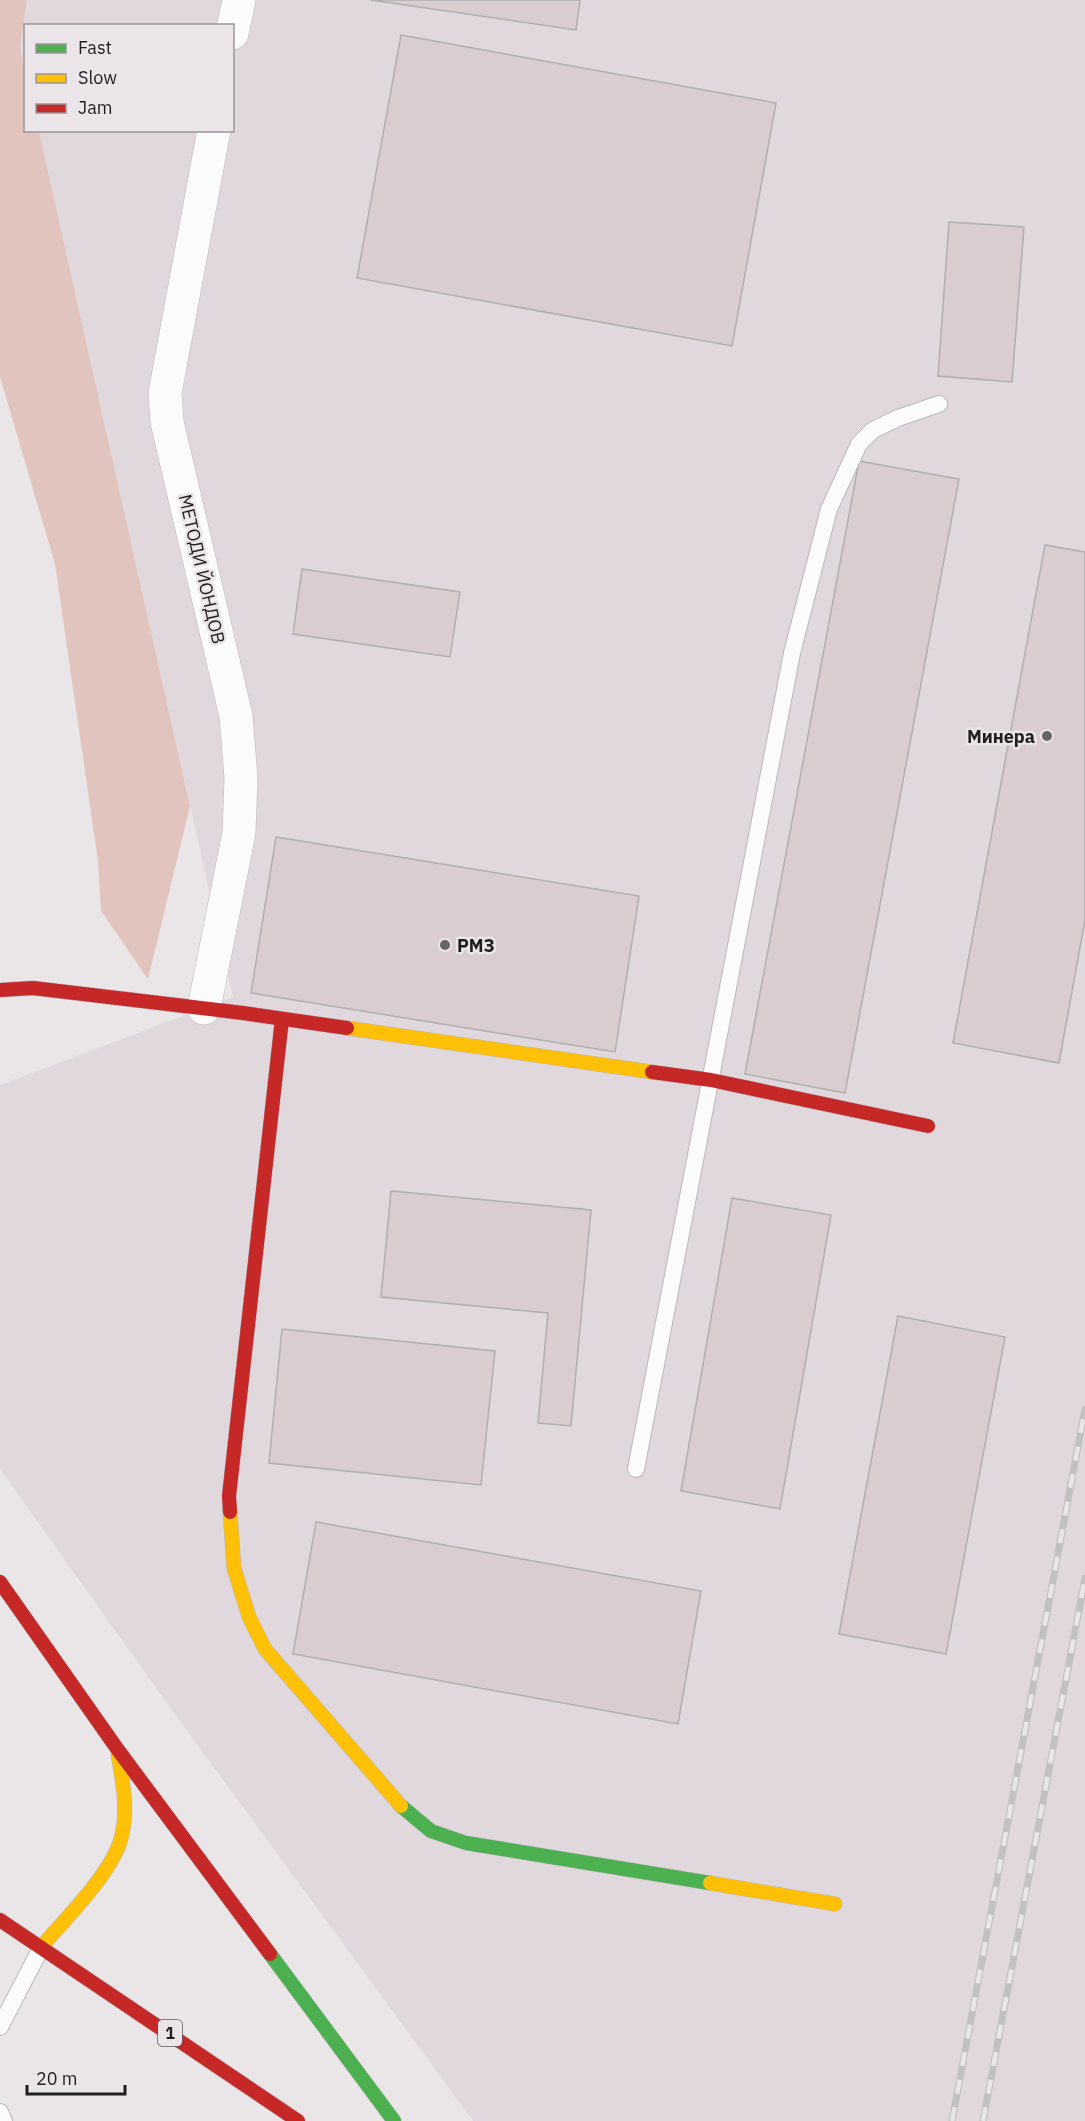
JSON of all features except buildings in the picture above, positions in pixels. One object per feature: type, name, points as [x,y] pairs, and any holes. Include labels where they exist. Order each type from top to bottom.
[{"type":"main road","points":[[0,990],[33,988],[204,1008],[711,1080],[928,1126]]},
{"type":"main road","points":[[282,1019],[229,1496],[234,1568],[249,1617],[265,1649],[403,1809],[431,1831],[466,1843],[836,1904]]},
{"type":"main road","points":[[0,1582],[118,1750],[394,2121]]},
{"type":"main road","points":[[42,1946],[105,1869],[120,1843],[124,1783],[118,1750]]},
{"type":"main road","name":"1","points":[[0,1920],[42,1946],[298,2121]]},
{"type":"street","points":[[234,24],[239,0]]},
{"type":"street","name":"МЕТОДИ ЙОНДОВ","points":[[204,1008],[239,833],[241,778],[236,716],[167,422],[165,393],[214,132]]},
{"type":"lane","points":[[636,1469],[792,653],[828,509],[859,444],[873,430],[898,418],[939,404]]},
{"type":"lane","points":[[0,2027],[42,1946]]},
{"type":"lane","points":[[0,2112],[4,2121]]},
{"type":"shaded area","points":[[0,0],[27,0],[20,48],[24,68],[24,132],[39,132],[190,806],[148,979],[101,911],[98,861],[55,564],[0,377]]},
{"type":"shaded area","points":[[27,0],[1085,0],[1085,2121],[473,2121],[171,1709],[0,1469],[0,1085],[233,997],[39,132],[234,132],[234,24],[24,24],[24,68],[20,48]]},
{"type":"railway","points":[[952,2121],[1085,1409]]},
{"type":"railway","points":[[983,2121],[1085,1578]]},
{"type":"traffic: fast","points":[[401,1806],[431,1831],[466,1843],[710,1883]]},
{"type":"traffic: fast","points":[[270,1954],[394,2121]]},
{"type":"traffic: slow","points":[[347,1028],[652,1072]]},
{"type":"traffic: slow","points":[[230,1512],[234,1568],[249,1617],[265,1649],[401,1806]]},
{"type":"traffic: slow","points":[[42,1946],[96,1883],[120,1842],[125,1809],[118,1754]]},
{"type":"traffic: slow","points":[[710,1883],[835,1904]]},
{"type":"traffic: jam","points":[[0,990],[33,988],[347,1028]]},
{"type":"traffic: jam","points":[[230,1512],[229,1496],[282,1019]]},
{"type":"traffic: jam","points":[[652,1072],[711,1080],[928,1126]]},
{"type":"traffic: jam","points":[[0,1582],[118,1750],[270,1954]]},
{"type":"traffic: jam","points":[[0,1920],[298,2121]]},
{"type":"place","name":"Минера","points":[[1047,736]]},
{"type":"place","name":"РМЗ","points":[[445,945]]}]
